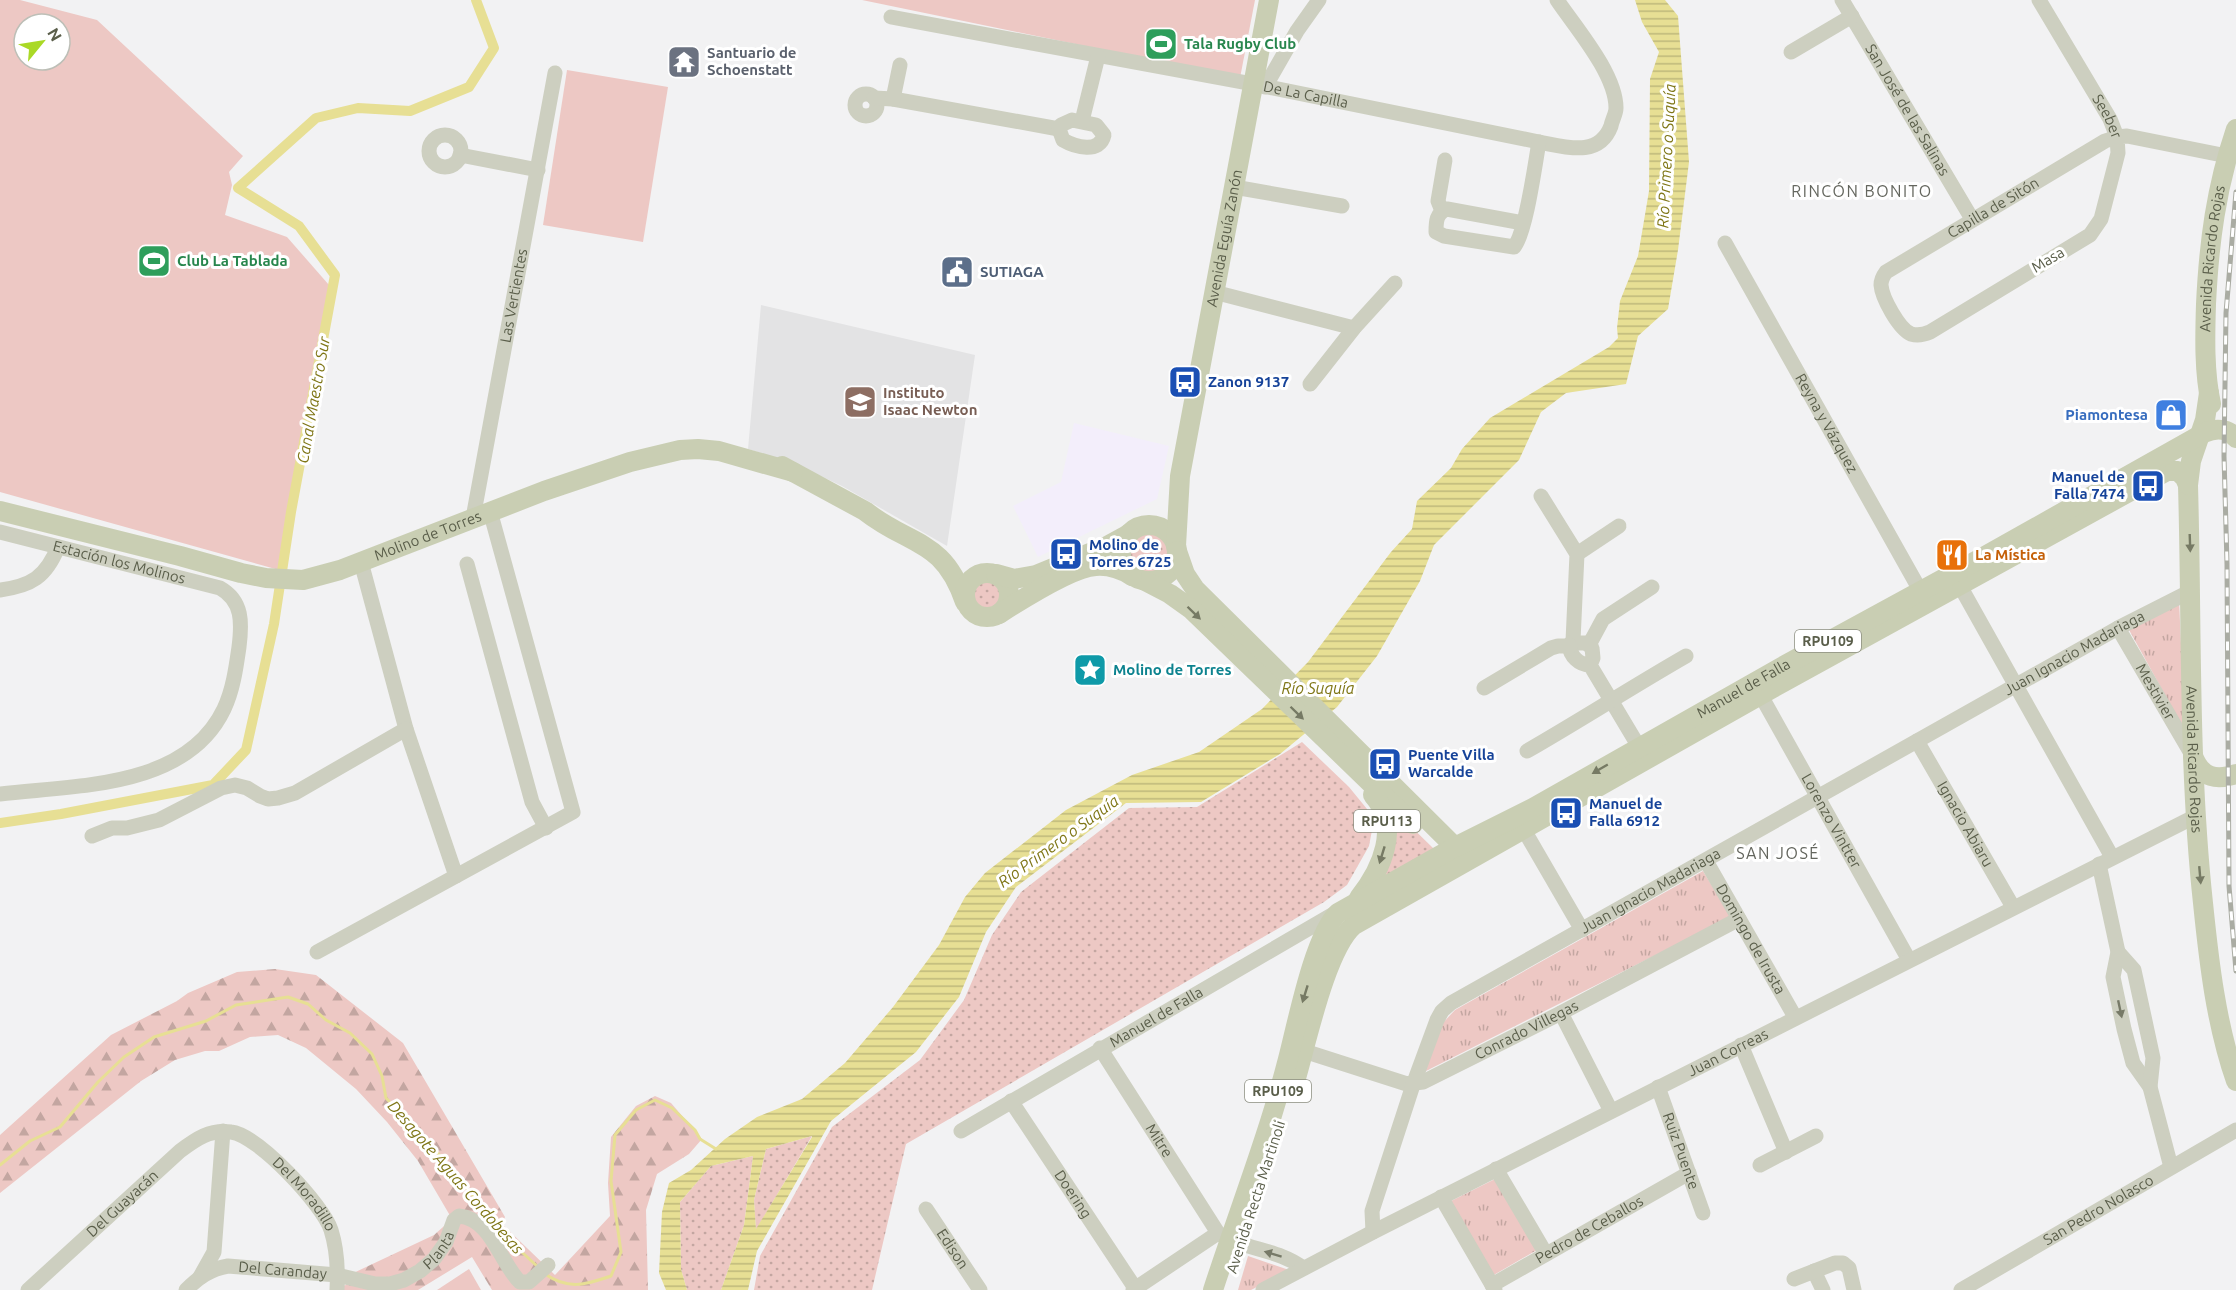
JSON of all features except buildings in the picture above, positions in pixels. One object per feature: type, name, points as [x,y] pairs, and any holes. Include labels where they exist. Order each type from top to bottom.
[{"type":"main road","name":"Avenida Eguía Zanón","points":[[1176,549],[1180,476],[1234,187],[1259,86],[1269,0]]},
{"type":"main road","name":"Avenida Ricardo Rojas","points":[[2236,129],[2216,198],[2208,254],[2205,321],[2209,393],[2202,435],[2191,461],[2188,485],[2194,817],[2210,964],[2222,1028],[2236,1081]]},
{"type":"main road","name":"Avenida Ricardo Rojas","points":[[2209,393],[2216,416],[2231,425],[2236,432]]},
{"type":"main road","name":"RPU109","points":[[2202,435],[2211,430],[2224,430],[2236,438]]},
{"type":"main road","name":"Manuel de Falla","points":[[1957,579],[2202,435]]},
{"type":"main road","name":"Molino de Torres","points":[[0,511],[191,564],[266,578],[303,580],[361,562],[482,515],[630,462],[646,453],[671,446],[697,443],[744,452],[780,465],[936,553],[954,574],[965,602]]},
{"type":"main road","name":"Manuel de Falla","points":[[1345,935],[1361,921],[1520,832],[1757,689],[1924,596],[2167,471],[2178,471],[2188,485]]},
{"type":"main road","name":"Avenida Eguía Zanón","points":[[1133,531],[1160,513],[1180,476]]},
{"type":"main road","name":"Molino de Torres","points":[[865,511],[878,515],[954,559],[992,574],[1014,579],[1036,576],[1107,546],[1133,531]]},
{"type":"main road","name":"RPU113","points":[[1133,531],[1146,526],[1160,528],[1172,537],[1185,574],[1191,584],[1245,651],[1336,743],[1451,852]]},
{"type":"main road","points":[[1133,531],[1122,544],[1121,556],[1125,568],[1139,579],[1158,580],[1169,573],[1176,562],[1176,549]]},
{"type":"main road","name":"RPU113","points":[[999,614],[1061,579],[1090,566],[1113,567],[1183,603],[1245,651]]},
{"type":"main road","points":[[992,574],[1006,583],[1009,596],[1007,603],[999,614],[980,616],[973,613],[965,602],[967,583],[976,575],[992,574]]},
{"type":"main road","name":"Manuel de Falla","points":[[1322,939],[1334,917],[1352,904],[1533,808],[1639,747],[1757,689]]},
{"type":"main road","name":"RPU113","points":[[1336,743],[1344,766],[1381,805],[1387,819],[1387,838],[1379,865],[1366,889],[1352,904]]},
{"type":"main road","points":[[2193,756],[2198,768],[2205,774],[2221,777],[2236,774]]},
{"type":"main road","points":[[1451,852],[1520,832]]},
{"type":"main road","name":"Avenida Recta Martinoli","points":[[1226,1290],[1230,1240],[1304,1051],[1331,961],[1345,935],[1346,927],[1366,908],[1451,852]]},
{"type":"main road","name":"Avenida Recta Martinoli","points":[[1213,1290],[1274,1106],[1288,1059],[1293,1032],[1322,939]]},
{"type":"street","points":[[1259,86],[1318,0]]},
{"type":"street","name":"De La Capilla","points":[[891,17],[1259,86],[1539,142],[1586,148],[1599,144],[1607,134],[1616,110],[1614,93],[1604,68],[1557,0]]},
{"type":"street","name":"San José de las Salinas","points":[[1842,0],[1972,219]]},
{"type":"street","name":"Seeber","points":[[2039,0],[2110,119],[2117,137],[2127,136],[2227,156]]},
{"type":"street","points":[[1791,52],[1852,16]]},
{"type":"street","points":[[1082,121],[1098,56]]},
{"type":"street","points":[[893,99],[900,65]]},
{"type":"street","name":"Las Vertientes","points":[[482,515],[555,73]]},
{"type":"street","points":[[874,98],[893,99],[1059,129]]},
{"type":"street","points":[[1082,121],[1096,125],[1104,135],[1100,144],[1088,148],[1068,143],[1059,134],[1059,129],[1066,122],[1082,121]]},
{"type":"street","name":"Capilla de Sitón","points":[[1881,288],[1882,279],[1893,266],[2105,141],[2117,137]]},
{"type":"street","name":"Masa","points":[[1881,288],[1899,321],[1909,333],[1924,335],[2094,231],[2101,219],[2118,153],[2117,137]]},
{"type":"street","points":[[1523,223],[1447,209],[1442,211],[1436,222],[1436,232],[1444,236],[1514,247],[1518,242],[1523,223],[1539,142]]},
{"type":"street","points":[[460,155],[538,170]]},
{"type":"street","points":[[1442,211],[1438,201],[1445,160]]},
{"type":"street","points":[[1234,187],[1342,206]]},
{"type":"street","name":"Reyna y Vázquez","points":[[1725,243],[1924,596]]},
{"type":"street","points":[[1310,384],[1353,328],[1395,283]]},
{"type":"street","points":[[1214,292],[1353,328]]},
{"type":"street","points":[[1541,496],[1577,554],[1572,654],[1583,664],[1590,664]]},
{"type":"street","points":[[317,952],[573,812],[482,515]]},
{"type":"street","points":[[1577,554],[1619,526]]},
{"type":"street","name":"Estación los Molinos","points":[[0,532],[220,588],[235,600],[241,621],[231,688],[218,720],[197,746],[167,764],[113,781],[0,794]]},
{"type":"street","points":[[0,590],[33,581],[50,565],[58,547]]},
{"type":"street","points":[[361,562],[406,729],[456,876]]},
{"type":"street","points":[[467,564],[532,802],[546,828]]},
{"type":"street","points":[[1957,579],[2017,686],[2106,860],[2118,952],[2113,977],[2133,1064],[2150,1087]]},
{"type":"street","points":[[1589,645],[1603,619],[1652,587]]},
{"type":"street","name":"Juan Ignacio Madariaga","points":[[1372,1232],[1372,1211],[1413,1085],[1442,1011],[2118,628],[2191,591]]},
{"type":"street","name":"Mestivier","points":[[2118,628],[2193,756]]},
{"type":"street","points":[[1484,688],[1551,648],[1571,644],[1589,645]]},
{"type":"street","points":[[1589,645],[1593,652],[1590,664],[1639,747]]},
{"type":"street","points":[[1527,751],[1686,656]]},
{"type":"street","name":"Lorenzo Vintter","points":[[1757,689],[1909,960]]},
{"type":"street","points":[[92,836],[111,828],[127,828],[159,820],[221,788],[235,784],[268,799],[295,793],[406,729]]},
{"type":"street","name":"Ignacio Abiaru","points":[[1917,741],[2013,907]]},
{"type":"street","name":"Juan Correas","points":[[1263,1290],[1372,1232],[1795,1017],[2194,817]]},
{"type":"street","points":[[1520,832],[1582,930]]},
{"type":"street","name":"Domingo de Irusta","points":[[1706,861],[1795,1017]]},
{"type":"street","name":"Manuel de Falla","points":[[961,1131],[1100,1048],[1352,904]]},
{"type":"street","name":"Conrado Villegas","points":[[1413,1085],[1561,1013],[1739,919]]},
{"type":"street","points":[[1300,932],[1314,934],[1322,939]]},
{"type":"street","points":[[2118,952],[2134,970],[2153,1058],[2150,1087],[2171,1167]]},
{"type":"street","points":[[1561,1013],[1611,1111]]},
{"type":"street","points":[[1741,1045],[1786,1152]]},
{"type":"street","name":"Mitre","points":[[1100,1048],[1230,1240]]},
{"type":"street","points":[[1304,1051],[1413,1085]]},
{"type":"street","name":"Ruiz Puente","points":[[1658,1087],[1703,1214]]},
{"type":"street","name":"Doering","points":[[1011,1101],[1134,1289]]},
{"type":"street","name":"San Pedro Nolasco","points":[[1960,1290],[2236,1130]]},
{"type":"street","points":[[200,1277],[214,1252],[223,1131]]},
{"type":"street","name":"Del Moradillo","points":[[223,1131],[235,1132],[259,1146],[287,1172],[320,1210],[332,1231],[337,1282]]},
{"type":"street","name":"Del Guayacán","points":[[28,1290],[180,1151],[203,1135],[223,1131]]},
{"type":"street","points":[[1760,1166],[1816,1136]]},
{"type":"street","points":[[1496,1169],[1546,1254]]},
{"type":"street","name":"Pedro de Ceballos","points":[[1493,1288],[1546,1254],[1689,1173]]},
{"type":"street","points":[[1441,1197],[1493,1288]]},
{"type":"street","name":"Edison","points":[[926,1209],[980,1290]]},
{"type":"street","name":"Planta","points":[[337,1282],[390,1284],[404,1280],[420,1271],[434,1259],[446,1242],[454,1220],[459,1216],[479,1225],[490,1237],[520,1282],[529,1282],[544,1269]]},
{"type":"street","points":[[1134,1289],[1230,1240],[1289,1259],[1303,1268]]},
{"type":"street","name":"Del Caranday","points":[[214,1252],[217,1259],[228,1266],[337,1282]]},
{"type":"street","points":[[1794,1279],[1835,1263],[1843,1263],[1848,1268],[1854,1290]]},
{"type":"street","name":"Del Caranday","points":[[186,1290],[200,1277],[228,1266]]},
{"type":"street","points":[[1814,1271],[1823,1290]]},
{"type":"shaded area","name":"Instituto Isaac Newton","points":[[761,305],[975,355],[947,546],[842,486],[795,464],[748,449]]},
{"type":"shaded area","points":[[1074,423],[1169,446],[1157,499],[1038,557],[1013,506],[1061,482]]},
{"type":"green space","name":"Club La Tablada","points":[[0,0],[20,0],[66,12],[12,12],[12,72],[72,72],[72,14],[97,20],[243,156],[229,172],[232,185],[225,215],[287,237],[329,285],[308,417],[279,570],[0,492]]},
{"type":"green space","name":"Tala Rugby Club","points":[[862,0],[1255,0],[1240,78]]},
{"type":"green space","points":[[567,70],[668,87],[643,242],[543,225]]},
{"type":"green space","points":[[1148,534],[1156,535],[1162,540],[1167,546],[1167,562],[1162,568],[1156,573],[1148,574],[1140,573],[1134,568],[1129,562],[1128,554],[1129,546],[1134,540],[1140,535]]},
{"type":"green space","points":[[986,581],[996,585],[1000,595],[996,605],[986,609],[976,605],[972,595],[976,585]]},
{"type":"green space","points":[[2179,600],[2185,731],[2128,628]]},
{"type":"green space","points":[[1302,742],[1349,787],[1367,809],[1373,825],[1369,846],[1347,885],[1324,902],[906,1144],[872,1290],[754,1290],[760,1256],[832,1127],[920,1060],[964,1000],[992,935],[1021,892],[1129,808],[1197,807]]},
{"type":"green space","points":[[1392,808],[1434,849],[1375,885]]},
{"type":"green space","points":[[1703,871],[1731,917],[1424,1072],[1441,1025],[1455,1010]]},
{"type":"green space","points":[[275,969],[316,975],[403,1043],[505,1217],[502,1224],[555,1275],[610,1216],[608,1183],[611,1137],[636,1106],[655,1096],[671,1103],[702,1139],[689,1154],[657,1174],[646,1210],[648,1290],[492,1290],[472,1257],[418,1290],[343,1290],[342,1286],[346,1285],[347,1276],[434,1235],[452,1219],[418,1161],[387,1122],[356,1089],[306,1048],[278,1035],[250,1037],[219,1051],[205,1051],[175,1060],[141,1081],[0,1193],[0,1135],[111,1035],[188,993],[237,972]]},
{"type":"green space","points":[[812,1136],[756,1230],[754,1200],[766,1149]]},
{"type":"green space","points":[[753,1156],[744,1225],[721,1290],[687,1290],[681,1269],[680,1202],[711,1166]]},
{"type":"green space","points":[[1495,1179],[1537,1250],[1492,1276],[1449,1202]]},
{"type":"green space","points":[[1248,1256],[1289,1270],[1251,1290],[1238,1290]]},
{"type":"green space","points":[[469,1269],[481,1290],[437,1290]]},
{"type":"water","name":"Río Suquía","points":[[1635,0],[1665,0],[1678,16],[1689,162],[1668,309],[1638,336],[1626,384],[1566,393],[1541,412],[1519,460],[1434,545],[1420,581],[1377,656],[1337,707],[1280,754],[1201,802],[1126,803],[1016,887],[986,932],[959,997],[916,1052],[831,1121],[757,1251],[748,1290],[721,1290],[744,1225],[753,1156],[711,1166],[680,1202],[681,1269],[687,1290],[666,1290],[659,1273],[662,1212],[669,1183],[691,1170],[725,1139],[757,1117],[802,1099],[845,1063],[893,1007],[939,945],[965,897],[985,873],[1066,810],[1132,775],[1199,752],[1262,709],[1308,662],[1391,552],[1412,529],[1417,501],[1451,468],[1462,449],[1490,418],[1609,347],[1618,338],[1620,301],[1638,256],[1649,191],[1650,79],[1659,52],[1642,22]],"holes":[[[812,1137],[756,1229],[754,1200],[766,1149]]]},
{"type":"waterway","name":"Canal Maestro Sur","points":[[0,823],[61,814],[213,785],[246,750],[274,624],[291,512],[335,275],[299,226],[238,188],[316,118],[358,108],[410,111],[469,87],[494,48],[476,0]]},
{"type":"waterway","name":"Desagote Aguas Cordobesas","points":[[0,1165],[30,1141],[60,1127],[98,1082],[124,1057],[154,1037],[206,1021],[236,1005],[288,997],[308,1004],[326,1020],[350,1033],[372,1054],[382,1076],[386,1098],[436,1151],[512,1243],[538,1267]]},
{"type":"waterway","name":"Desagote Aguas Cordobesas","points":[[545,1274],[569,1284],[585,1284],[611,1276],[621,1252],[611,1181],[615,1135],[636,1110],[655,1100],[672,1108],[695,1130],[700,1139],[716,1149]]},
{"type":"railway","points":[[2236,192],[2226,313],[2224,456],[2229,886],[2236,971]]},
{"type":"place","name":"Tala Rugby Club","points":[[1161,44]]},
{"type":"place","name":"Santuario de Schoenstatt","points":[[684,62]]},
{"type":"place","name":"Club La Tablada","points":[[154,261]]},
{"type":"place","name":"SUTIAGA","points":[[957,272]]},
{"type":"place","name":"Zanon 9137","points":[[1185,382]]},
{"type":"place","name":"Instituto Isaac Newton","points":[[860,402]]},
{"type":"place","name":"Piamontesa","points":[[2171,415]]},
{"type":"place","name":"Manuel de Falla 7474","points":[[2148,486]]},
{"type":"place","name":"Molino de Torres 6725","points":[[1066,554]]},
{"type":"place","name":"La Mística","points":[[1952,555]]},
{"type":"place","name":"Molino de Torres","points":[[1090,670]]},
{"type":"place","name":"Puente Villa Warcalde","points":[[1385,764]]},
{"type":"place","name":"Manuel de Falla 6912","points":[[1566,813]]},
{"type":"district","name":"RINCÓN BONITO","points":[[1862,191]]},
{"type":"district","name":"SAN JOSÉ","points":[[1778,853]]},
{"type":"water label","name":"Río Primero o Suquía","points":[[1666,156]]},
{"type":"water label","name":"Río Primero o Suquía","points":[[1058,841]]}]
